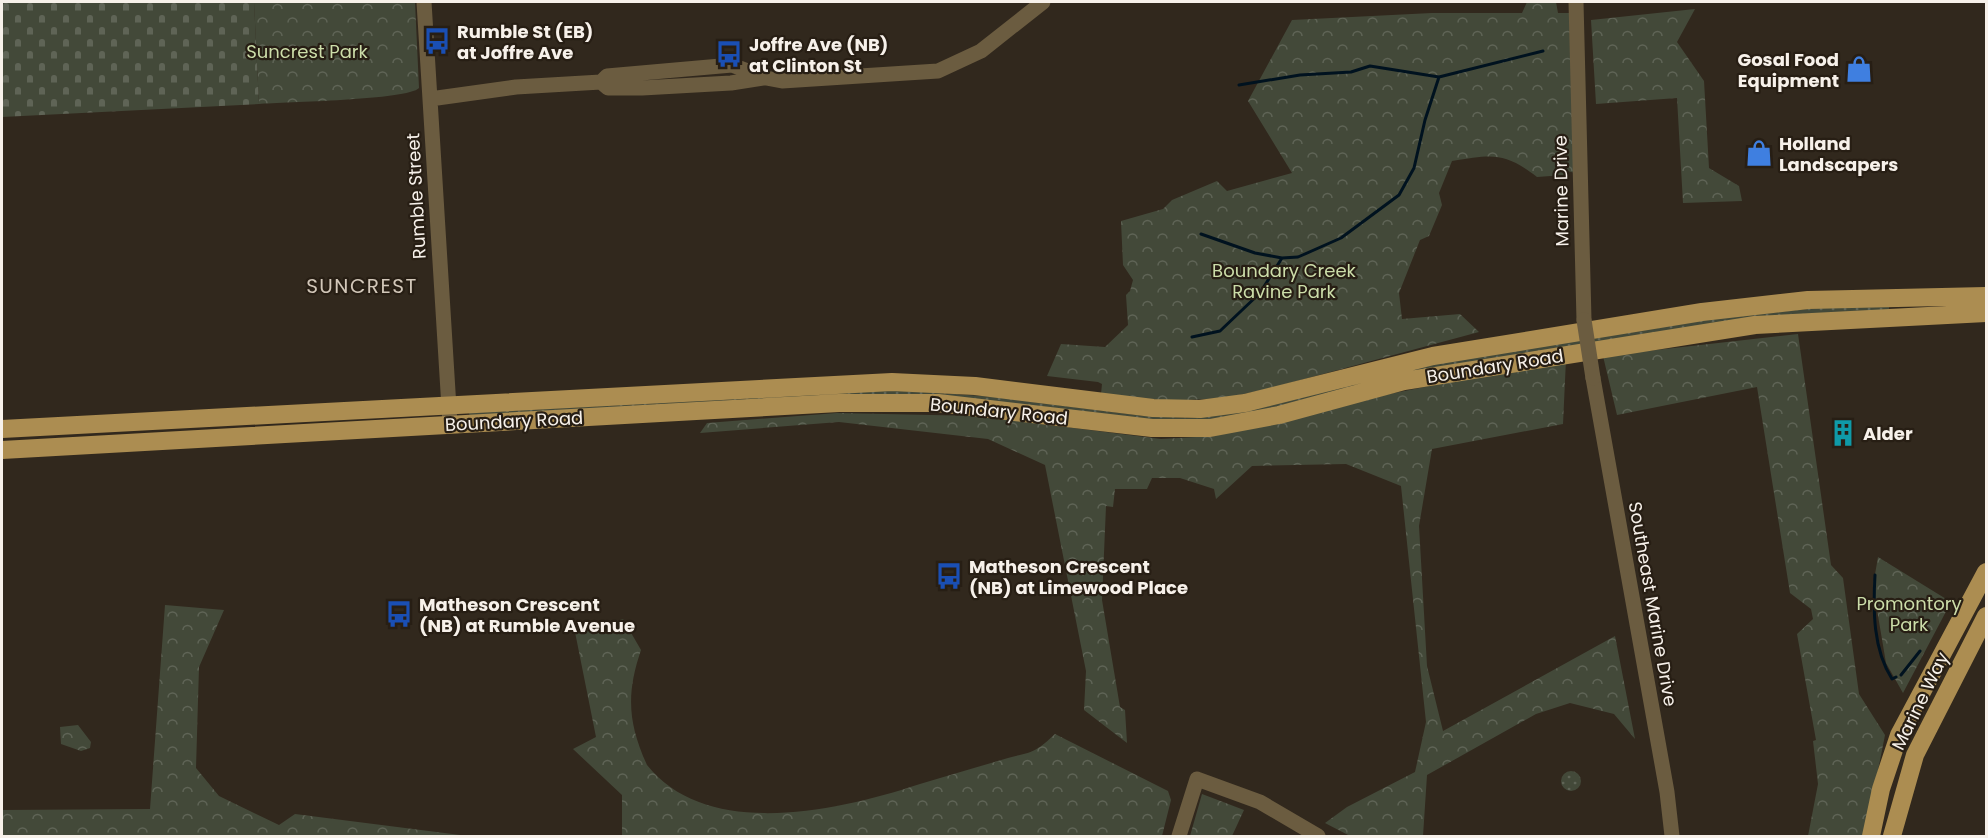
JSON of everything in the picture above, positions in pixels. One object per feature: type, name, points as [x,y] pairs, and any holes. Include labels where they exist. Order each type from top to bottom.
[{"type":"main road","name":"Boundary Road","points":[[2,429],[891,382],[975,386],[1153,408],[1200,409],[1245,403],[1412,360],[1702,312],[1808,300],[1986,296]]},
{"type":"main road","name":"Boundary Road","points":[[2,450],[839,403],[938,403],[1152,428],[1210,428],[1279,415],[1404,381],[1755,325],[1981,315]]},
{"type":"main road","name":"Marine Way","points":[[1871,837],[1881,789],[1899,735],[1986,572]]},
{"type":"main road","name":"Marine Way","points":[[1892,837],[1916,755],[1966,650],[1986,616]]},
{"type":"street","name":"Rumble Street","points":[[424,2],[450,424]]},
{"type":"street","points":[[430,99],[516,87],[601,82],[607,76],[732,65],[766,78],[782,81],[939,71],[981,51],[1043,2]]},
{"type":"street","name":"Marine Drive","points":[[1576,2],[1584,320],[1593,378]]},
{"type":"street","name":"Southeast Marine Drive","points":[[1593,378],[1667,792],[1672,837]]},
{"type":"street","points":[[1179,837],[1197,779],[1260,802],[1318,837]]},
{"type":"green space","points":[[2,2],[254,2],[259,104],[2,117]]},
{"type":"green space","name":"Suncrest Park","points":[[254,2],[415,2],[419,88],[410,92],[370,98],[259,104]]},
{"type":"green space","name":"Boundary Creek Ravine Park","points":[[1527,2],[1556,2],[1558,13],[1571,13],[1575,173],[1564,170],[1564,175],[1537,177],[1515,163],[1497,157],[1452,161],[1439,193],[1442,205],[1429,236],[1420,240],[1399,293],[1402,319],[1460,314],[1479,332],[1226,398],[1169,401],[1101,394],[1102,384],[1098,382],[1047,376],[1061,344],[1105,347],[1128,325],[1126,295],[1130,291],[1133,280],[1123,265],[1121,221],[1163,209],[1172,200],[1217,181],[1227,191],[1292,173],[1248,101],[1292,20],[1432,13],[1522,13]]},
{"type":"green space","points":[[1695,9],[1677,42],[1704,81],[1709,168],[1739,186],[1742,201],[1683,203],[1677,98],[1596,104],[1591,20]]},
{"type":"green space","points":[[1889,305],[1889,310],[1791,317],[1244,419],[1195,424],[994,403],[470,418],[469,413],[898,390],[995,397],[1145,416],[1195,418],[1404,369],[1709,319],[1826,307]]},
{"type":"green space","points":[[1798,334],[1831,565],[1843,578],[1859,694],[1885,735],[1865,836],[1808,836],[1818,784],[1813,741],[1816,740],[1797,634],[1813,619],[1811,609],[1790,593],[1757,387],[1617,415],[1603,356]]},
{"type":"green space","points":[[1566,359],[1563,424],[1432,449],[1419,526],[1427,666],[1443,731],[1615,636],[1635,739],[1614,714],[1570,703],[1536,714],[1427,775],[1423,836],[1350,836],[1325,823],[1347,807],[1415,772],[1426,722],[1401,486],[1346,464],[1252,466],[1216,499],[1214,489],[1180,478],[1152,478],[1147,489],[1115,489],[1113,507],[1106,506],[1102,600],[1120,707],[1125,710],[1127,743],[1084,710],[1086,671],[1045,465],[988,439],[839,422],[700,433],[707,423],[837,413],[978,416],[1161,439],[1214,436],[1384,395]]},
{"type":"green space","name":"Promontory Park","points":[[1878,557],[1951,602],[1903,693],[1886,663],[1873,586]]},
{"type":"green space","points":[[165,605],[224,610],[199,667],[196,768],[219,796],[279,825],[295,814],[468,836],[2,836],[2,810],[150,809]]},
{"type":"green space","points":[[623,619],[641,650],[633,681],[631,708],[636,736],[647,765],[672,788],[701,803],[735,811],[771,813],[847,804],[1027,753],[1040,747],[1055,734],[1168,791],[1171,800],[1162,836],[622,836],[622,795],[573,749],[596,737],[575,632]]},
{"type":"green space","points":[[78,725],[91,742],[90,748],[81,751],[61,744],[60,727]]},
{"type":"green space","points":[[1571,771],[1578,774],[1581,781],[1578,788],[1571,791],[1564,788],[1561,781],[1564,774]]},
{"type":"green space","points":[[1202,794],[1244,810],[1232,836],[1190,836]]},
{"type":"waterway","points":[[1239,85],[1300,75],[1351,72],[1370,66],[1439,77],[1543,51]]},
{"type":"waterway","points":[[1201,234],[1255,253],[1282,258],[1298,257],[1341,238],[1399,195],[1414,168],[1425,120],[1439,77]]},
{"type":"waterway","points":[[1192,337],[1220,331],[1260,293],[1282,258]]},
{"type":"waterway","points":[[1875,575],[1874,616],[1878,642],[1892,679],[1896,677]]},
{"type":"waterway","points":[[1901,675],[1920,651]]},
{"type":"place","name":"Rumble St (EB) at Joffre Ave","points":[[437,41]]},
{"type":"place","name":"Joffre Ave (NB) at Clinton St","points":[[729,54]]},
{"type":"place","name":"Gosal Food Equipment","points":[[1859,69]]},
{"type":"place","name":"Holland Landscapers","points":[[1759,153]]},
{"type":"place","name":"Alder","points":[[1843,433]]},
{"type":"place","name":"Matheson Crescent (NB) at Limewood Place","points":[[949,576]]},
{"type":"place","name":"Matheson Crescent (NB) at Rumble Avenue","points":[[399,614]]},
{"type":"district","name":"SUNCREST","points":[[362,286]]}]
